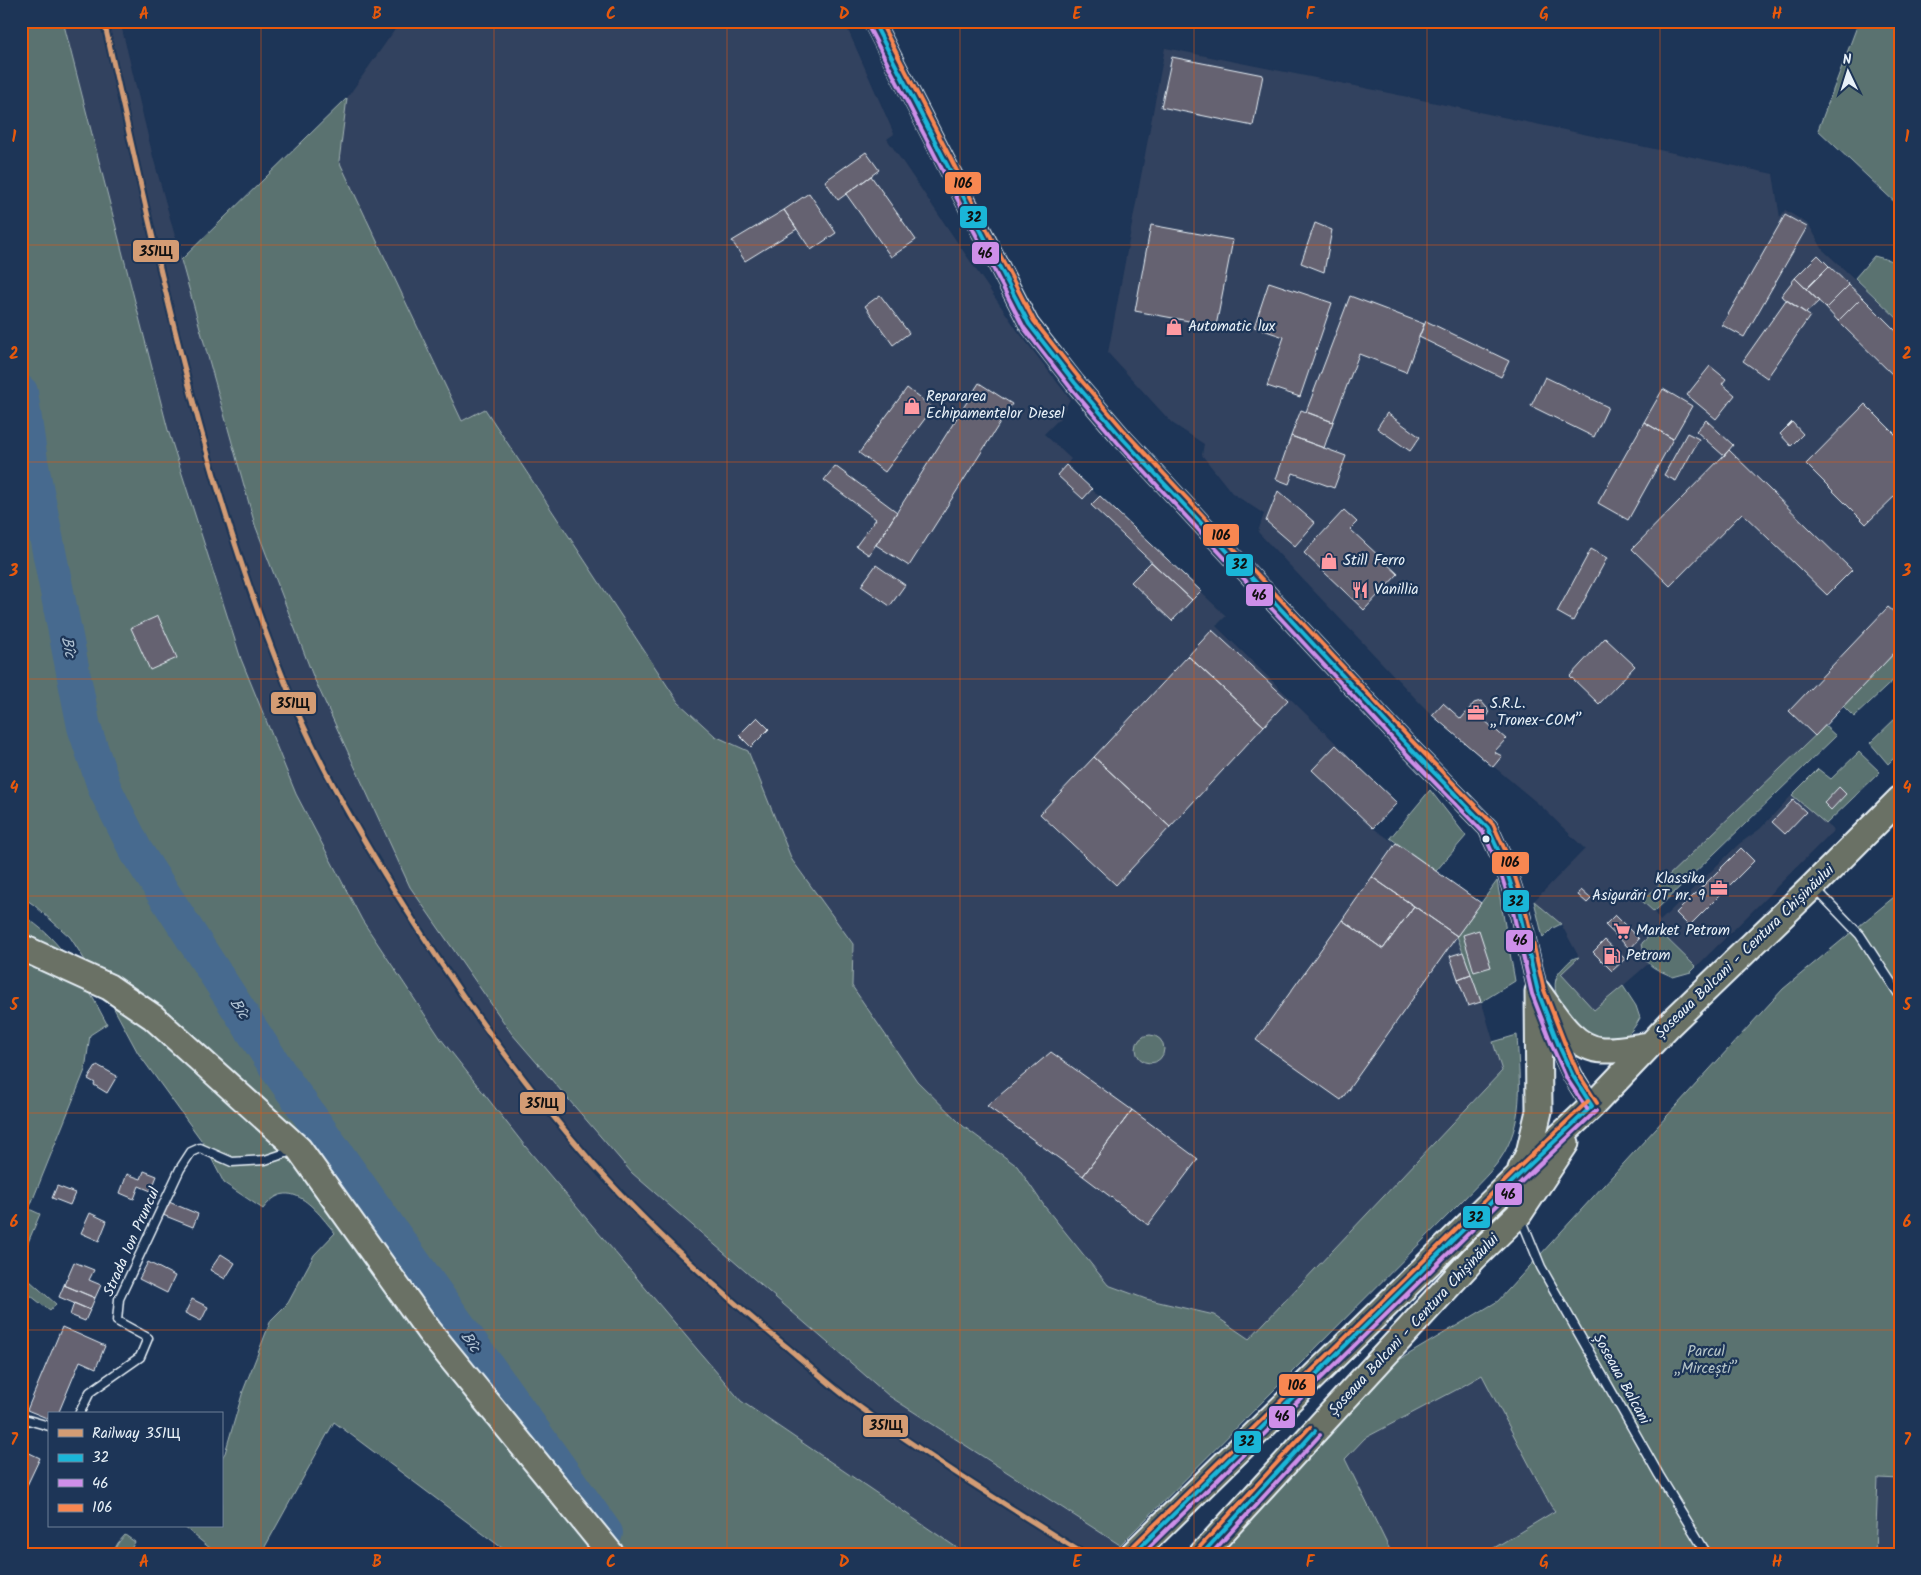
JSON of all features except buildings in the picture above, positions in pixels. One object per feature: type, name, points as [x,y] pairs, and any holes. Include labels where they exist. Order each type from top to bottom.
[{"type":"highway","name":"Șoseaua Balcani - Centura Chișinăului","points":[[1133,1554],[1518,1176],[1592,1106],[1650,1045],[1900,799]]},
{"type":"highway","points":[[21,948],[109,987],[153,1018],[299,1149],[429,1331],[611,1554]]},
{"type":"highway","points":[[21,965],[109,987]]},
{"type":"highway","points":[[1538,992],[1564,1027],[1584,1045],[1603,1050],[1650,1045]]},
{"type":"highway","points":[[1518,1176],[1529,1153],[1539,1111],[1538,992]]},
{"type":"highway","name":"Șoseaua Balcani - Centura Chișinăului","points":[[1206,1549],[1474,1258],[1519,1214],[1592,1106]]},
{"type":"street","points":[[873,21],[1029,324],[1075,383],[1123,439],[1401,739],[1488,828],[1504,863],[1519,910],[1538,992],[1566,1061],[1592,1106]]},
{"type":"lane","points":[[1813,886],[1860,935],[1900,996]]},
{"type":"lane","name":"Strada Ion Pruncul","points":[[80,1412],[90,1392],[140,1357],[148,1338],[117,1321],[119,1298],[180,1169],[191,1152],[200,1148],[232,1162],[265,1160],[299,1149]]},
{"type":"lane","name":"Șoseaua Balcani","points":[[1519,1214],[1542,1267],[1659,1475],[1707,1554]]},
{"type":"lane","points":[[21,1418],[48,1426]]},
{"type":"shaded area","points":[[63,21],[120,21],[153,157],[255,525],[313,676],[512,1034],[632,1173],[889,1396],[1120,1545],[1137,1554],[966,1554],[741,1401],[525,1146],[441,1039],[362,920],[296,794],[241,659],[168,430]]},
{"type":"shaded area","points":[[401,21],[844,21],[894,134],[887,139],[1017,330],[1070,399],[1061,417],[1044,434],[1071,459],[1066,465],[1226,616],[1216,626],[1397,803],[1373,828],[1481,903],[1457,936],[1484,1010],[1502,1071],[1249,1339],[1213,1315],[1146,1299],[1108,1285],[1045,1207],[1017,1166],[963,1126],[917,1081],[852,986],[853,944],[792,860],[748,751],[715,736],[678,702],[485,409],[462,422],[338,161],[347,98]]},
{"type":"shaded area","points":[[1165,48],[1773,174],[1780,218],[1785,210],[1809,225],[1823,250],[1900,321],[1900,647],[1815,736],[1643,902],[1654,912],[1660,921],[1739,844],[1760,829],[1792,795],[1834,830],[1696,967],[1671,942],[1594,1011],[1561,974],[1579,957],[1561,924],[1534,901],[1585,849],[1541,806],[1432,715],[1417,700],[1258,532],[1264,514],[1232,493],[1202,455],[1204,444],[1172,423],[1108,353]]},
{"type":"shaded area","points":[[1482,1374],[1555,1511],[1484,1554],[1392,1554],[1345,1459],[1365,1438],[1456,1390]]},
{"type":"shaded area","points":[[1878,1477],[1900,1479],[1900,1554],[1875,1554]]},
{"type":"green space","points":[[21,21],[63,21],[168,430],[241,659],[296,794],[362,920],[441,1039],[525,1146],[741,1401],[966,1554],[510,1554],[334,1422],[261,1554],[217,1554],[185,1528],[222,1528],[222,1458],[225,1453],[243,1391],[271,1320],[288,1303],[314,1255],[335,1233],[320,1214],[302,1199],[293,1195],[283,1194],[273,1199],[263,1209],[224,1183],[204,1144],[138,1053],[103,988],[70,937],[21,896]]},
{"type":"green space","points":[[1859,21],[1900,21],[1900,207],[1818,130]]},
{"type":"green space","points":[[347,98],[339,161],[462,421],[485,409],[678,702],[715,736],[748,751],[792,860],[853,944],[852,986],[917,1081],[963,1126],[1017,1166],[1045,1207],[1108,1285],[1146,1299],[1214,1315],[1249,1339],[1502,1071],[1493,1042],[1517,1035],[1518,1110],[1511,1139],[1496,1165],[1120,1545],[889,1396],[632,1173],[512,1034],[410,887],[313,676],[255,525],[181,260]]},
{"type":"green space","points":[[1874,256],[1900,263],[1900,321],[1855,278]]},
{"type":"green space","points":[[1900,647],[1900,674],[1854,717],[1843,706]]},
{"type":"green space","points":[[1900,714],[1900,752],[1888,764],[1870,743]]},
{"type":"green space","points":[[1825,726],[1836,736],[1654,912],[1642,901]]},
{"type":"green space","points":[[1859,752],[1880,772],[1826,824],[1792,795],[1818,769],[1831,779]]},
{"type":"green space","points":[[1430,790],[1466,836],[1436,871],[1390,838]]},
{"type":"green space","points":[[1497,881],[1515,981],[1481,1002],[1457,936]]},
{"type":"green space","name":"Parcul „Mircești”","points":[[1900,892],[1900,1479],[1878,1478],[1875,1554],[1484,1554],[1555,1511],[1482,1375],[1365,1438],[1345,1459],[1392,1554],[1215,1554],[1389,1366],[1498,1301],[1783,989]]},
{"type":"green space","points":[[1534,901],[1561,924],[1553,928],[1543,938]]},
{"type":"green space","points":[[21,915],[36,924],[61,949],[72,963],[107,1024],[90,1035],[85,1070],[29,1209],[40,1214],[21,1259]]},
{"type":"green space","points":[[1657,929],[1696,967],[1691,972],[1673,977],[1651,966],[1645,957],[1642,943]]},
{"type":"green space","points":[[1579,957],[1561,974],[1594,1010],[1623,986],[1636,1006],[1640,1018],[1627,1035],[1621,1039],[1600,1039],[1580,1033],[1559,1002],[1555,984],[1557,976],[1570,961]]},
{"type":"green space","points":[[1150,1035],[1160,1039],[1164,1049],[1160,1059],[1150,1063],[1140,1059],[1136,1049],[1140,1039]]},
{"type":"green space","points":[[21,1273],[56,1304],[50,1311],[21,1288]]},
{"type":"green space","points":[[125,1535],[135,1542],[128,1554],[112,1554],[118,1543]]},
{"type":"waterway","name":"Bîc","points":[[21,392],[31,461],[84,727],[105,789],[136,851],[281,1075],[606,1533]]},
{"type":"rail line","name":"351Щ","points":[[104,21],[141,188],[181,354],[227,519],[254,600],[284,680],[310,739],[339,796],[404,906],[494,1040],[543,1104],[617,1190],[688,1261],[737,1305],[854,1403],[939,1462],[1084,1554]]},
{"type":"transit line","name":"32","points":[[873,21],[1029,324],[1075,383],[1123,439],[1406,744],[1488,828],[1504,863],[1519,910],[1538,992],[1573,1076],[1592,1106]]},
{"type":"transit line","name":"106","points":[[880,21],[1034,321],[1128,435],[1411,740],[1493,824],[1510,861],[1525,908],[1544,990],[1578,1073],[1597,1103]]},
{"type":"transit line","name":"46","points":[[867,24],[1024,328],[1070,387],[1118,443],[1401,748],[1483,832],[1498,865],[1513,912],[1532,994],[1567,1079],[1587,1109]]},
{"type":"transit line","name":"106","points":[[1129,1550],[1588,1101]]},
{"type":"transit line","name":"32","points":[[1133,1554],[1518,1176],[1592,1106]]},
{"type":"transit line","name":"46","points":[[1142,1554],[1522,1181],[1596,1111]]},
{"type":"transit line","name":"106","points":[[1197,1550],[1310,1427]]},
{"type":"transit line","name":"32","points":[[1202,1554],[1315,1431]]},
{"type":"transit line","name":"46","points":[[1211,1554],[1320,1435]]},
{"type":"place","name":"Automatic lux","points":[[1174,327]]},
{"type":"place","name":"Repararea Echipamentelor Diesel","points":[[912,406]]},
{"type":"place","name":"Still Ferro","points":[[1329,561]]},
{"type":"place","name":"Vanillia","points":[[1360,590]]},
{"type":"place","name":"S.R.L. „Tronex-COM”","points":[[1476,713]]},
{"type":"place","name":"Klassika Asigurări OT nr. 9","points":[[1719,888]]},
{"type":"place","name":"Market Petrom","points":[[1622,931]]},
{"type":"place","name":"Petrom","points":[[1612,956]]}]
